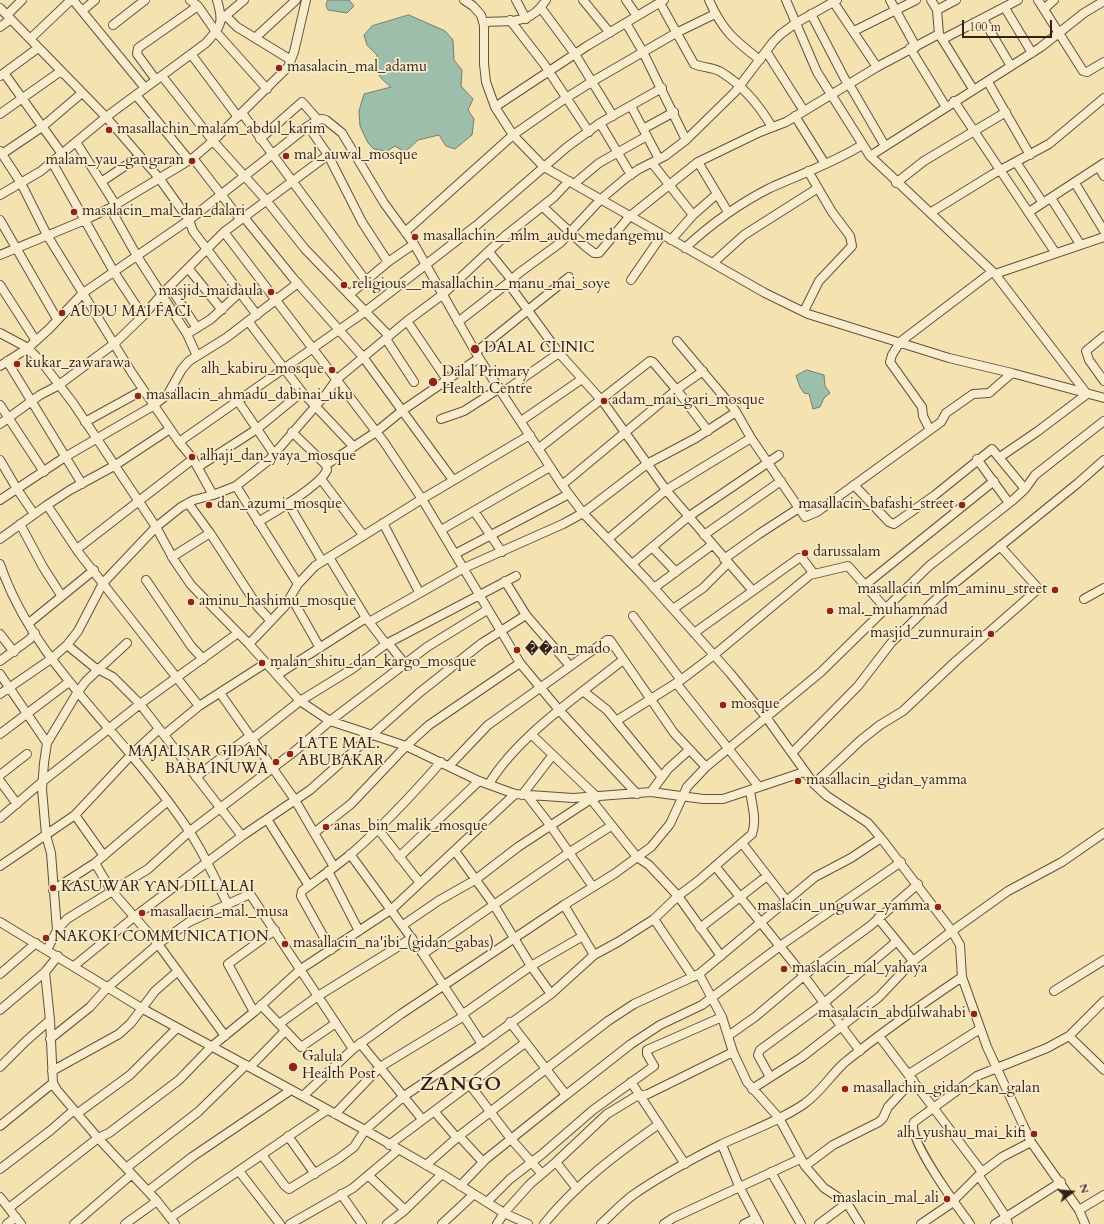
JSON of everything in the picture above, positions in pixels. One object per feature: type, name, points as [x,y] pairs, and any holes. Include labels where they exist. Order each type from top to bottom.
[{"type":"street","points":[[0,27],[22,0]]},
{"type":"street","points":[[30,39],[72,0],[145,88]]},
{"type":"street","points":[[82,11],[95,0]]},
{"type":"street","points":[[113,25],[145,0]]},
{"type":"street","points":[[190,0],[198,6],[216,32],[266,89]]},
{"type":"street","points":[[217,0],[224,17],[237,27],[291,60]]},
{"type":"street","points":[[0,195],[52,162],[106,117],[206,43],[219,28],[224,17],[244,0]]},
{"type":"street","points":[[255,38],[296,0]]},
{"type":"street","points":[[0,254],[85,220],[112,206],[191,159],[213,141],[288,67],[296,47],[306,0]]},
{"type":"street","points":[[464,0],[473,6],[482,18],[510,20],[530,18],[541,8],[546,0]]},
{"type":"street","points":[[475,0],[482,18],[486,82],[495,107],[513,135],[544,167],[601,199],[629,217],[765,293],[804,311],[949,358],[1012,373],[1104,398]]},
{"type":"street","points":[[516,0],[526,19]]},
{"type":"street","points":[[583,0],[610,33]]},
{"type":"street","points":[[626,0],[637,16]]},
{"type":"street","points":[[708,0],[724,30],[736,42],[760,60]]},
{"type":"street","points":[[786,0],[817,72],[830,95],[870,156],[994,273],[1087,394]]},
{"type":"street","points":[[890,0],[913,48],[946,106]]},
{"type":"street","points":[[931,0],[937,10],[941,36],[973,89]]},
{"type":"street","points":[[937,10],[956,0]]},
{"type":"street","points":[[543,207],[586,247],[594,253],[599,253],[629,217],[698,162],[795,116],[926,39],[941,36],[983,19],[1018,0]]},
{"type":"street","points":[[1038,0],[1085,73],[1104,62]]},
{"type":"street","points":[[1044,9],[1054,0]]},
{"type":"street","points":[[495,107],[575,54],[662,1],[676,33],[694,64],[708,66],[721,72],[740,86],[760,106],[772,127]]},
{"type":"street","points":[[458,322],[560,243],[571,233],[601,199],[631,174],[655,161],[686,140],[720,108],[740,86],[773,42],[796,23],[834,1],[877,67]]},
{"type":"street","points":[[854,31],[912,1]]},
{"type":"street","points":[[870,156],[973,89],[988,82],[1104,2]]},
{"type":"street","points":[[198,6],[138,48],[137,54],[244,177],[266,200],[305,249],[366,312],[387,337],[414,382]]},
{"type":"street","points":[[0,8],[106,117],[159,178],[189,220],[193,231],[257,315]]},
{"type":"street","points":[[541,8],[575,54],[613,116]]},
{"type":"street","points":[[1005,8],[1032,53]]},
{"type":"street","points":[[405,232],[513,135],[592,80],[676,33],[715,14]]},
{"type":"street","points":[[811,14],[848,84],[885,146]]},
{"type":"street","points":[[983,19],[1011,66]]},
{"type":"street","points":[[510,20],[544,64],[588,132]]},
{"type":"street","points":[[626,23],[662,88],[686,140]]},
{"type":"street","points":[[38,48],[2,74],[22,98],[62,154]]},
{"type":"street","points":[[766,51],[804,111]]},
{"type":"street","points":[[191,54],[260,139],[271,155],[293,180],[366,281]]},
{"type":"street","points":[[0,114],[61,71]]},
{"type":"street","points":[[988,82],[1030,155]]},
{"type":"street","points":[[179,442],[366,312],[477,225],[544,167],[600,123],[662,88]]},
{"type":"street","points":[[82,93],[42,127],[1,152],[21,183],[47,235],[143,390],[179,442],[193,459],[214,495]]},
{"type":"street","points":[[136,95],[298,283],[364,357],[454,480]]},
{"type":"street","points":[[930,213],[1000,170],[1049,144],[1104,98]]},
{"type":"street","points":[[954,101],[1029,212],[1054,252]]},
{"type":"street","points":[[260,139],[302,102],[318,120]]},
{"type":"street","points":[[631,106],[645,132],[655,161],[668,185],[693,215]]},
{"type":"street","points":[[0,694],[51,659],[67,645],[78,631],[104,583],[156,527],[188,503],[236,486],[274,454],[327,393],[336,380],[387,337],[442,294],[571,182],[674,112]]},
{"type":"street","points":[[896,182],[924,161],[973,130],[1006,112]]},
{"type":"street","points":[[795,116],[825,164]]},
{"type":"street","points":[[82,484],[31,402],[4,363],[28,348],[36,341],[83,293],[189,220],[308,126],[318,120],[326,120],[342,133],[384,203],[414,244],[478,355],[502,390],[538,449],[583,513],[632,564],[714,655],[766,717],[814,784],[827,796],[868,823],[901,862],[952,931],[960,945],[962,977],[980,1030],[996,1067],[1031,1142],[1061,1182],[1079,1210],[1085,1224]]},
{"type":"street","points":[[600,123],[631,174]]},
{"type":"street","points":[[308,126],[328,155],[362,222],[388,262]]},
{"type":"street","points":[[76,142],[101,182],[137,256],[162,294],[186,334],[197,356]]},
{"type":"street","points":[[684,248],[728,212],[768,189],[837,160],[862,145]]},
{"type":"street","points":[[0,424],[9,420],[31,402],[59,385],[115,343],[224,232],[328,155]]},
{"type":"street","points":[[101,182],[140,156]]},
{"type":"street","points":[[52,162],[114,272],[143,316]]},
{"type":"street","points":[[698,162],[728,212]]},
{"type":"street","points":[[1016,162],[1043,203]]},
{"type":"street","points":[[1029,212],[1101,165],[1104,176]]},
{"type":"street","points":[[804,311],[819,281],[852,246],[850,236],[832,212],[808,171]]},
{"type":"street","points":[[1075,182],[1104,231]]},
{"type":"street","points":[[713,264],[744,235],[818,188]]},
{"type":"street","points":[[670,240],[693,215],[717,194]]},
{"type":"street","points":[[1051,198],[1080,244]]},
{"type":"street","points":[[0,220],[57,319]]},
{"type":"street","points":[[224,232],[312,350],[376,432],[422,499],[464,568],[486,610],[520,663],[539,688],[636,794]]},
{"type":"street","points":[[631,280],[662,235]]},
{"type":"street","points":[[930,430],[923,416],[922,407],[890,362],[892,355],[900,342],[994,273],[1054,252],[1104,237]]},
{"type":"street","points":[[349,295],[388,262],[414,244]]},
{"type":"street","points":[[489,252],[510,281],[527,311],[559,353],[601,400],[666,490],[688,517],[753,591]]},
{"type":"street","points":[[188,268],[222,310]]},
{"type":"street","points":[[326,465],[376,432],[403,410],[447,380],[478,355],[527,311],[570,277]]},
{"type":"street","points":[[0,500],[65,457],[153,406],[168,394],[182,369],[197,356],[226,338],[298,283]]},
{"type":"street","points":[[0,285],[36,341]]},
{"type":"street","points":[[170,286],[197,328]]},
{"type":"street","points":[[186,334],[222,310],[239,293]]},
{"type":"street","points":[[248,321],[302,392],[353,446]]},
{"type":"street","points":[[407,321],[447,380]]},
{"type":"street","points":[[0,332],[28,348],[44,365],[85,422],[156,527],[172,557],[191,585],[249,644],[300,701],[330,721],[406,746],[479,781],[521,795],[592,798],[651,792],[684,797],[723,799],[804,772]]},
{"type":"street","points":[[1104,336],[1086,352],[1089,360],[1104,381]]},
{"type":"street","points":[[677,341],[736,412],[751,438],[769,462],[803,515],[809,517],[941,422],[946,413],[973,394],[989,393],[1012,373]]},
{"type":"street","points":[[441,419],[464,411],[502,390],[559,353]]},
{"type":"street","points":[[538,449],[650,361],[653,362],[708,430]]},
{"type":"street","points":[[562,485],[676,390],[703,371]]},
{"type":"street","points":[[521,421],[582,379]]},
{"type":"street","points":[[85,422],[143,390]]},
{"type":"street","points":[[198,467],[257,428],[302,392]]},
{"type":"street","points":[[1000,457],[1038,431],[1087,394]]},
{"type":"street","points":[[238,401],[274,454]]},
{"type":"street","points":[[0,406],[44,472]]},
{"type":"street","points":[[278,675],[368,620],[464,568],[563,524],[583,513],[647,464],[708,430],[736,412]]},
{"type":"street","points":[[303,1096],[360,1043],[651,847],[670,824],[684,797],[687,787],[706,767],[821,672],[929,566],[1009,503],[1025,489],[1040,470],[1104,422]]},
{"type":"street","points":[[0,539],[47,505],[114,466],[170,429]]},
{"type":"street","points":[[258,522],[288,503],[321,478],[327,470],[326,465],[292,432]]},
{"type":"street","points":[[249,644],[271,621],[291,597],[298,584],[315,566],[422,499],[530,435]]},
{"type":"street","points":[[608,539],[666,490],[751,438]]},
{"type":"street","points":[[854,485],[889,522],[894,524],[935,495],[977,459],[992,449],[1025,489]]},
{"type":"street","points":[[632,564],[688,517],[779,455]]},
{"type":"street","points":[[77,549],[193,459]]},
{"type":"street","points":[[977,459],[1009,503]]},
{"type":"street","points":[[0,460],[34,514]]},
{"type":"street","points":[[792,753],[858,686],[891,643],[939,596],[1078,483],[1104,460]]},
{"type":"street","points":[[441,530],[550,467]]},
{"type":"street","points":[[321,478],[363,535]]},
{"type":"street","points":[[704,535],[781,481]]},
{"type":"street","points":[[865,584],[994,481]]},
{"type":"street","points":[[236,486],[298,584]]},
{"type":"street","points":[[455,554],[569,494]]},
{"type":"street","points":[[188,503],[210,533],[255,603],[271,621]]},
{"type":"street","points":[[288,503],[368,620],[405,664]]},
{"type":"street","points":[[47,505],[77,549],[199,706]]},
{"type":"street","points":[[673,609],[703,588],[726,561],[758,534],[799,508]]},
{"type":"street","points":[[474,511],[502,552]]},
{"type":"street","points":[[383,523],[419,592]]},
{"type":"street","points":[[20,524],[61,595]]},
{"type":"street","points":[[172,557],[210,533]]},
{"type":"street","points":[[654,588],[712,545]]},
{"type":"street","points":[[652,546],[676,572]]},
{"type":"street","points":[[814,784],[861,740],[880,725],[903,711],[956,660],[1038,590],[1037,587],[1000,546]]},
{"type":"street","points":[[694,633],[799,558],[802,558],[814,574]]},
{"type":"street","points":[[0,564],[2,577],[16,603],[51,659],[77,693],[131,755],[190,831],[208,863],[227,903]]},
{"type":"street","points":[[616,721],[678,681],[714,655],[814,574],[848,566],[886,609]]},
{"type":"street","points":[[29,623],[61,595],[94,570]]},
{"type":"street","points":[[196,777],[300,701],[352,669],[387,644],[516,576]]},
{"type":"street","points":[[146,580],[191,646],[203,659]]},
{"type":"street","points":[[506,581],[526,616],[570,666]]},
{"type":"street","points":[[1084,599],[1104,588]]},
{"type":"street","points":[[291,597],[320,648]]},
{"type":"street","points":[[47,950],[57,930],[67,919],[111,890],[148,869],[190,831],[330,721],[405,664],[460,625],[486,610]]},
{"type":"street","points":[[74,966],[134,917],[242,836],[310,790],[419,692],[482,643],[526,616]]},
{"type":"street","points":[[633,616],[678,681],[759,787]]},
{"type":"street","points":[[0,661],[14,652],[35,633]]},
{"type":"street","points":[[0,818],[140,704],[238,633]]},
{"type":"street","points":[[0,634],[14,652]]},
{"type":"street","points":[[449,766],[488,725],[607,640],[610,640],[649,699],[674,733],[706,767]]},
{"type":"street","points":[[57,930],[51,853],[46,835],[43,782],[47,743],[77,693],[99,669],[127,643]]},
{"type":"street","points":[[67,645],[99,669],[113,677],[140,704],[242,836]]},
{"type":"street","points":[[489,784],[506,758],[559,710],[623,660]]},
{"type":"street","points":[[0,866],[75,815],[131,755],[161,732],[266,663]]},
{"type":"street","points":[[314,833],[351,804],[429,724],[520,663]]},
{"type":"street","points":[[0,674],[47,743]]},
{"type":"street","points":[[0,734],[69,682]]},
{"type":"street","points":[[583,691],[607,710],[661,776]]},
{"type":"street","points":[[220,693],[295,800],[314,833],[359,931]]},
{"type":"street","points":[[532,735],[592,798],[611,826],[637,857],[649,865],[678,896],[721,956]]},
{"type":"street","points":[[651,792],[661,776],[689,750]]},
{"type":"street","points":[[0,775],[27,754]]},
{"type":"street","points":[[9,1208],[98,1138],[109,1133],[179,1080],[211,1047],[254,1012],[301,969],[392,909],[455,851],[521,795],[552,756]]},
{"type":"street","points":[[331,950],[301,896],[302,891],[350,854],[378,829],[424,782],[441,762]]},
{"type":"street","points":[[0,781],[17,804]]},
{"type":"street","points":[[399,857],[479,781]]},
{"type":"street","points":[[262,1155],[288,1189],[315,1174],[354,1146],[365,1130],[404,1096],[482,1044],[510,1022],[551,994],[594,955],[618,942],[654,919],[678,896],[742,843],[752,834],[755,828],[750,791]]},
{"type":"street","points":[[521,795],[550,825],[593,887]]},
{"type":"street","points":[[403,925],[438,901],[475,880],[518,847],[592,798]]},
{"type":"street","points":[[53,890],[95,863],[168,801]]},
{"type":"street","points":[[75,815],[104,856]]},
{"type":"street","points":[[267,819],[309,886]]},
{"type":"street","points":[[423,954],[570,852],[611,826]]},
{"type":"street","points":[[378,829],[420,883]]},
{"type":"street","points":[[752,1089],[802,1057],[879,997],[913,961],[952,931],[1008,891],[1062,862],[1104,833]]},
{"type":"street","points":[[426,1165],[458,1137],[623,1010],[696,976],[815,876],[851,858],[881,838]]},
{"type":"street","points":[[742,843],[786,900]]},
{"type":"street","points":[[455,851],[494,905],[531,966],[551,994]]},
{"type":"street","points":[[350,854],[392,909],[482,1044]]},
{"type":"street","points":[[460,1186],[483,1162],[630,1044],[660,1025],[702,1006],[780,946],[901,862]]},
{"type":"street","points":[[95,863],[111,890],[158,944],[225,1036]]},
{"type":"street","points":[[715,866],[741,896],[804,976],[860,1051]]},
{"type":"street","points":[[700,928],[767,876]]},
{"type":"street","points":[[728,1036],[755,1017],[918,884]]},
{"type":"street","points":[[50,1039],[90,1007],[107,988],[158,944],[189,922],[227,903],[250,894],[353,1049]]},
{"type":"street","points":[[564,905],[594,955]]},
{"type":"street","points":[[878,918],[913,961]]},
{"type":"street","points":[[654,919],[713,997],[722,1017],[733,1052],[752,1089],[779,1118],[803,1163],[824,1188],[846,1203],[860,1224]]},
{"type":"street","points":[[0,922],[143,1009],[365,1130],[442,1174],[473,1195],[504,1213],[528,1224]]},
{"type":"street","points":[[254,1012],[228,964],[275,930]]},
{"type":"street","points":[[335,1114],[380,1067],[463,1015],[531,966],[582,936]]},
{"type":"street","points":[[279,1024],[318,996],[412,938]]},
{"type":"street","points":[[770,1078],[758,1052],[824,1003],[897,941]]},
{"type":"street","points":[[0,974],[36,943]]},
{"type":"street","points":[[0,1010],[45,972],[58,956]]},
{"type":"street","points":[[1054,991],[1104,960]]},
{"type":"street","points":[[52,1071],[119,1034],[143,1009],[155,991],[178,971]]},
{"type":"street","points":[[45,972],[50,1020],[52,1083],[98,1138],[157,1201],[172,1221],[239,1171],[327,1110]]},
{"type":"street","points":[[601,1224],[632,1196],[685,1164],[779,1118],[815,1096],[831,1074],[918,1006],[962,977]]},
{"type":"street","points":[[970,1224],[931,1168],[913,1131],[914,1122],[966,1084],[996,1067],[1046,1048],[1069,1036],[1104,1001]]},
{"type":"street","points":[[261,1005],[302,1047],[336,1023]]},
{"type":"street","points":[[487,1202],[510,1179],[593,1110],[654,1066],[647,1054],[647,1050],[722,1017]]},
{"type":"street","points":[[0,1067],[50,1020]]},
{"type":"street","points":[[510,1022],[545,1070],[566,1095]]},
{"type":"street","points":[[0,1169],[51,1130],[130,1075],[178,1028]]},
{"type":"street","points":[[664,1224],[673,1218],[739,1186],[771,1172],[803,1163],[833,1145],[879,1122],[883,1118],[888,1107],[911,1077],[980,1030]]},
{"type":"street","points":[[126,1168],[198,1112],[285,1031]]},
{"type":"street","points":[[880,1036],[933,1107],[980,1174],[1007,1220]]},
{"type":"street","points":[[1069,1036],[1104,1070]]},
{"type":"street","points":[[360,1043],[422,1119]]},
{"type":"street","points":[[389,1145],[525,1043]]},
{"type":"street","points":[[497,1224],[504,1213],[530,1184],[556,1162],[607,1114],[640,1095],[648,1094],[733,1052]]},
{"type":"street","points":[[631,1082],[685,1164]]},
{"type":"street","points":[[0,1126],[52,1083]]},
{"type":"street","points":[[470,1085],[511,1139],[542,1174]]},
{"type":"street","points":[[148,1191],[192,1157],[291,1090]]},
{"type":"street","points":[[434,1111],[483,1162]]},
{"type":"street","points":[[544,1224],[562,1202],[629,1145],[659,1124]]},
{"type":"street","points":[[288,1136],[315,1174]]},
{"type":"street","points":[[921,1224],[953,1201],[980,1174],[1002,1158],[1031,1142]]},
{"type":"street","points":[[722,1145],[739,1186],[758,1221],[744,1224]]},
{"type":"street","points":[[290,1224],[369,1176],[398,1150]]},
{"type":"street","points":[[556,1162],[577,1189]]},
{"type":"street","points":[[239,1171],[280,1224]]},
{"type":"street","points":[[771,1172],[801,1224]]},
{"type":"street","points":[[74,1224],[132,1174]]},
{"type":"street","points":[[387,1224],[405,1210],[442,1174]]},
{"type":"street","points":[[369,1176],[405,1210]]},
{"type":"street","points":[[995,1224],[1007,1220],[1061,1182]]},
{"type":"street","points":[[340,1194],[359,1223]]},
{"type":"street","points":[[442,1224],[473,1195]]},
{"type":"street","points":[[1079,1210],[1104,1195]]},
{"type":"street","points":[[0,1197],[21,1224]]},
{"type":"street","points":[[125,1224],[157,1201]]},
{"type":"street","points":[[819,1224],[846,1203]]},
{"type":"street","points":[[7,1224],[16,1217]]},
{"type":"shaded area","points":[[328,0],[349,0],[354,6],[347,13],[328,10],[326,6]]},
{"type":"shaded area","points":[[409,15],[445,31],[453,40],[454,60],[462,70],[461,86],[473,99],[468,110],[474,119],[472,135],[455,149],[446,146],[439,135],[418,140],[405,152],[395,146],[387,151],[374,149],[368,143],[360,126],[359,111],[364,94],[391,87],[378,74],[377,55],[367,45],[364,35],[372,26]]},
{"type":"shaded area","points":[[807,370],[824,375],[825,386],[830,393],[824,398],[820,407],[813,409],[809,394],[804,393],[796,376]]},
{"type":"place","name":"masalacin_mal_adamu","points":[[279,68]]},
{"type":"place","name":"masallachin_malam_abdul_karim","points":[[109,130]]},
{"type":"place","name":"mal_auwal_mosque","points":[[286,156]]},
{"type":"place","name":"malam_yau_gangaran","points":[[192,161]]},
{"type":"place","name":"masalacin_mal_dan_dalari","points":[[74,212]]},
{"type":"place","name":"masallachin__mlm_audu_medangemu","points":[[415,237]]},
{"type":"place","name":"religious__masallachin__manu_mai_soye","points":[[344,285]]},
{"type":"place","name":"masjid_maidaula","points":[[271,292]]},
{"type":"place","name":"AUDU MAI FACI","points":[[62,313]]},
{"type":"place","name":"DALAL CLINIC","points":[[475,349]]},
{"type":"place","name":"kukar_zawarawa","points":[[17,364]]},
{"type":"place","name":"alh_kabiru_mosque","points":[[332,370]]},
{"type":"place","name":"Dalal Primary Health Centre","points":[[433,382]]},
{"type":"place","name":"masallacin_ahmadu_dabinai_uku","points":[[138,396]]},
{"type":"place","name":"adam_mai_gari_mosque","points":[[604,401]]},
{"type":"place","name":"alhaji_dan_yaya_mosque","points":[[192,457]]},
{"type":"place","name":"dan_azumi_mosque","points":[[209,505]]},
{"type":"place","name":"masallacin_bafashi_street","points":[[962,505]]},
{"type":"place","name":"darussalam","points":[[805,553]]},
{"type":"place","name":"masallacin_mlm_aminu_street","points":[[1055,590]]},
{"type":"place","name":"aminu_hashimu_mosque","points":[[191,602]]},
{"type":"place","name":"mal._muhammad","points":[[830,611]]},
{"type":"place","name":"masjid_zunnurain","points":[[991,634]]},
{"type":"place","name":"��an_mado","points":[[517,650]]},
{"type":"place","name":"malan_shitu_dan_kargo_mosque","points":[[262,663]]},
{"type":"place","name":"mosque","points":[[723,705]]},
{"type":"place","name":"LATE MAL. ABUBAKAR","points":[[290,754]]},
{"type":"place","name":"MAJALISAR GIDAN BABA INUWA","points":[[276,762]]},
{"type":"place","name":"masallacin_gidan_yamma","points":[[798,781]]},
{"type":"place","name":"anas_bin_malik_mosque","points":[[326,827]]},
{"type":"place","name":"KASUWAR ƳAN DILLALAI","points":[[53,888]]},
{"type":"place","name":"maslacin_unguwar_yamma","points":[[938,907]]},
{"type":"place","name":"masallacin_mal._musa","points":[[142,913]]},
{"type":"place","name":"NAKOKI COMMUNICATION","points":[[46,938]]},
{"type":"place","name":"masallacin_na'ibi_(gidan_gabas)","points":[[285,944]]},
{"type":"place","name":"maslacin_mal_yahaya","points":[[784,969]]},
{"type":"place","name":"masalacin_abdulwahabi","points":[[974,1014]]},
{"type":"place","name":"Galula Health Post","points":[[293,1067]]},
{"type":"place","name":"masallachin_gidan_kan_galan","points":[[845,1089]]},
{"type":"place","name":"alh_yushau_mai_kifi","points":[[1034,1134]]},
{"type":"place","name":"maslacin_mal_ali","points":[[947,1199]]},
{"type":"district","name":"ZANGO","points":[[461,1086]]}]
